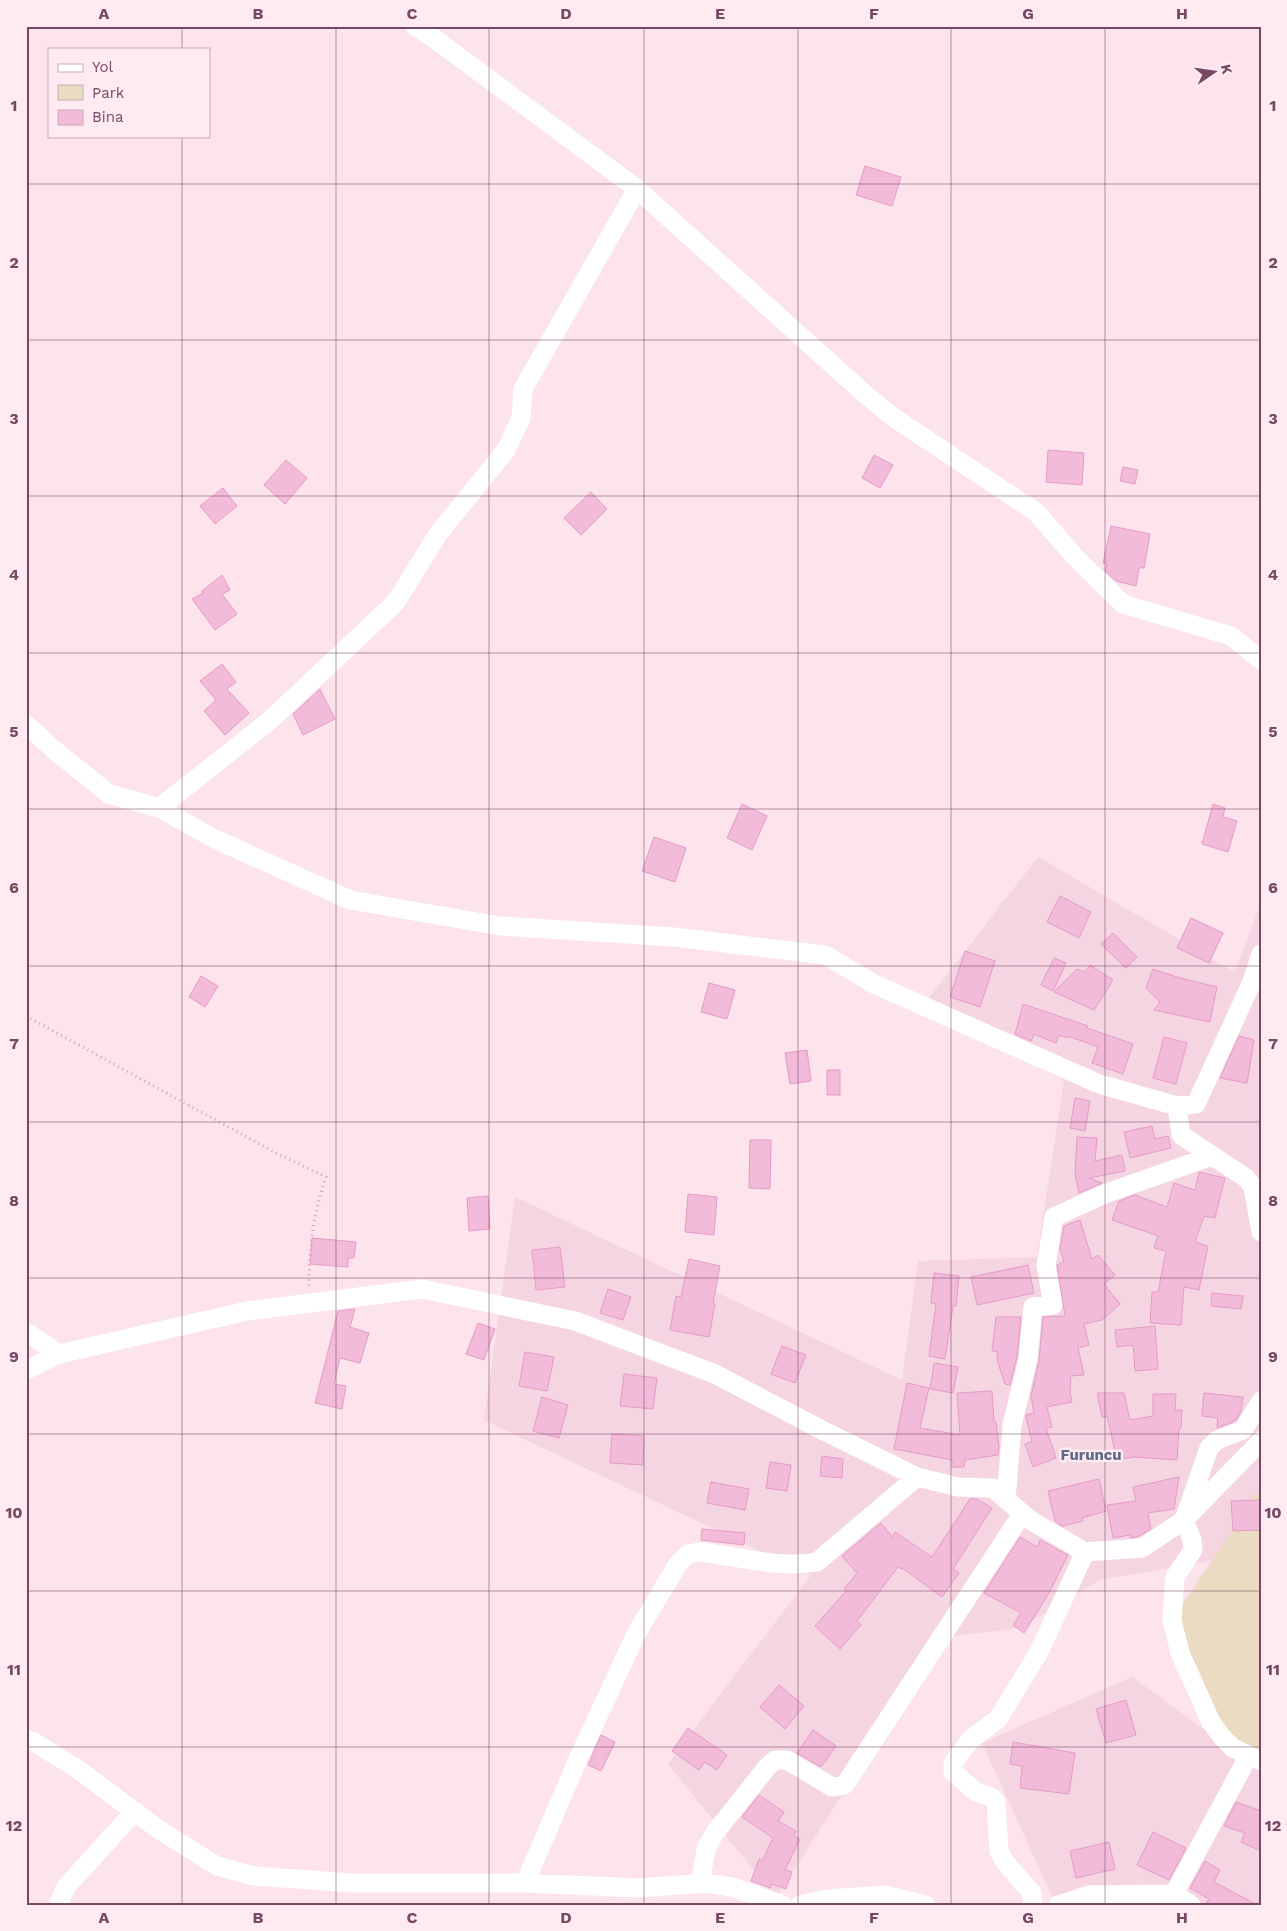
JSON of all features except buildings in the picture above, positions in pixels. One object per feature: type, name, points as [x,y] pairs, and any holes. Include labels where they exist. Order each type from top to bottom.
[{"type":"street","points":[[414,26],[435,39],[637,189],[893,417],[1036,512],[1075,557],[1123,604],[1231,636],[1261,660]]},
{"type":"street","points":[[159,808],[268,722],[396,602],[438,534],[506,450],[521,418],[523,389],[637,189]]},
{"type":"street","points":[[26,724],[53,749],[109,794],[159,808],[215,839],[350,900],[500,926],[674,937],[825,954],[874,984],[1099,1084],[1177,1106],[1196,1104],[1251,984],[1261,954]]},
{"type":"street","points":[[1177,1106],[1181,1135],[1246,1178],[1253,1187],[1261,1232]]},
{"type":"street","points":[[1006,1500],[1012,1425],[1028,1359],[1033,1307],[1053,1305],[1046,1265],[1054,1217],[1107,1193],[1212,1156]]},
{"type":"street","points":[[26,1370],[60,1354],[248,1311],[422,1289],[575,1322],[715,1374],[917,1477],[958,1487],[993,1488],[1030,1520],[1085,1552],[1142,1548],[1184,1520],[1261,1441]]},
{"type":"street","points":[[26,1332],[60,1354]]},
{"type":"street","points":[[1174,1894],[1254,1759],[1233,1748],[1211,1722],[1180,1654],[1172,1620],[1175,1577],[1193,1550],[1192,1540],[1184,1520],[1209,1448],[1217,1440],[1243,1430],[1261,1401]]},
{"type":"street","points":[[525,1884],[579,1757],[636,1634],[678,1564],[688,1554],[699,1552],[776,1564],[817,1562],[917,1477]]},
{"type":"street","points":[[700,1884],[706,1848],[714,1834],[768,1766],[776,1760],[787,1760],[832,1787],[844,1785],[1022,1514]]},
{"type":"street","points":[[1033,1905],[1032,1893],[1005,1862],[999,1851],[996,1802],[991,1797],[976,1792],[953,1772],[953,1763],[971,1739],[998,1719],[1039,1652],[1085,1552]]},
{"type":"street","points":[[26,1739],[79,1770],[158,1829],[217,1866],[254,1876],[352,1883],[525,1884],[638,1888],[700,1884],[732,1887],[784,1905]]},
{"type":"street","points":[[58,1905],[66,1887],[135,1811]]},
{"type":"street","points":[[1058,1905],[1089,1895],[1174,1894],[1191,1905]]},
{"type":"street","points":[[800,1905],[828,1899],[884,1895],[926,1905]]},
{"type":"path","points":[[26,1016],[276,1153],[326,1178],[316,1205],[309,1250],[308,1303]]},
{"type":"shaded area","points":[[1038,857],[1235,972],[1261,902],[1261,1552],[1100,1580],[1020,1628],[943,1637],[776,1898],[668,1764],[811,1575],[484,1420],[515,1197],[902,1380],[918,1261],[1037,1257],[1064,1080],[921,1008]]},
{"type":"shaded area","points":[[1132,1677],[1237,1753],[1261,1763],[1261,1905],[1056,1905],[982,1743]]},
{"type":"green space","points":[[1261,1487],[1261,1763],[1233,1748],[1172,1620]]},
{"type":"district","name":"Furuncu","points":[[1091,1455]]}]
